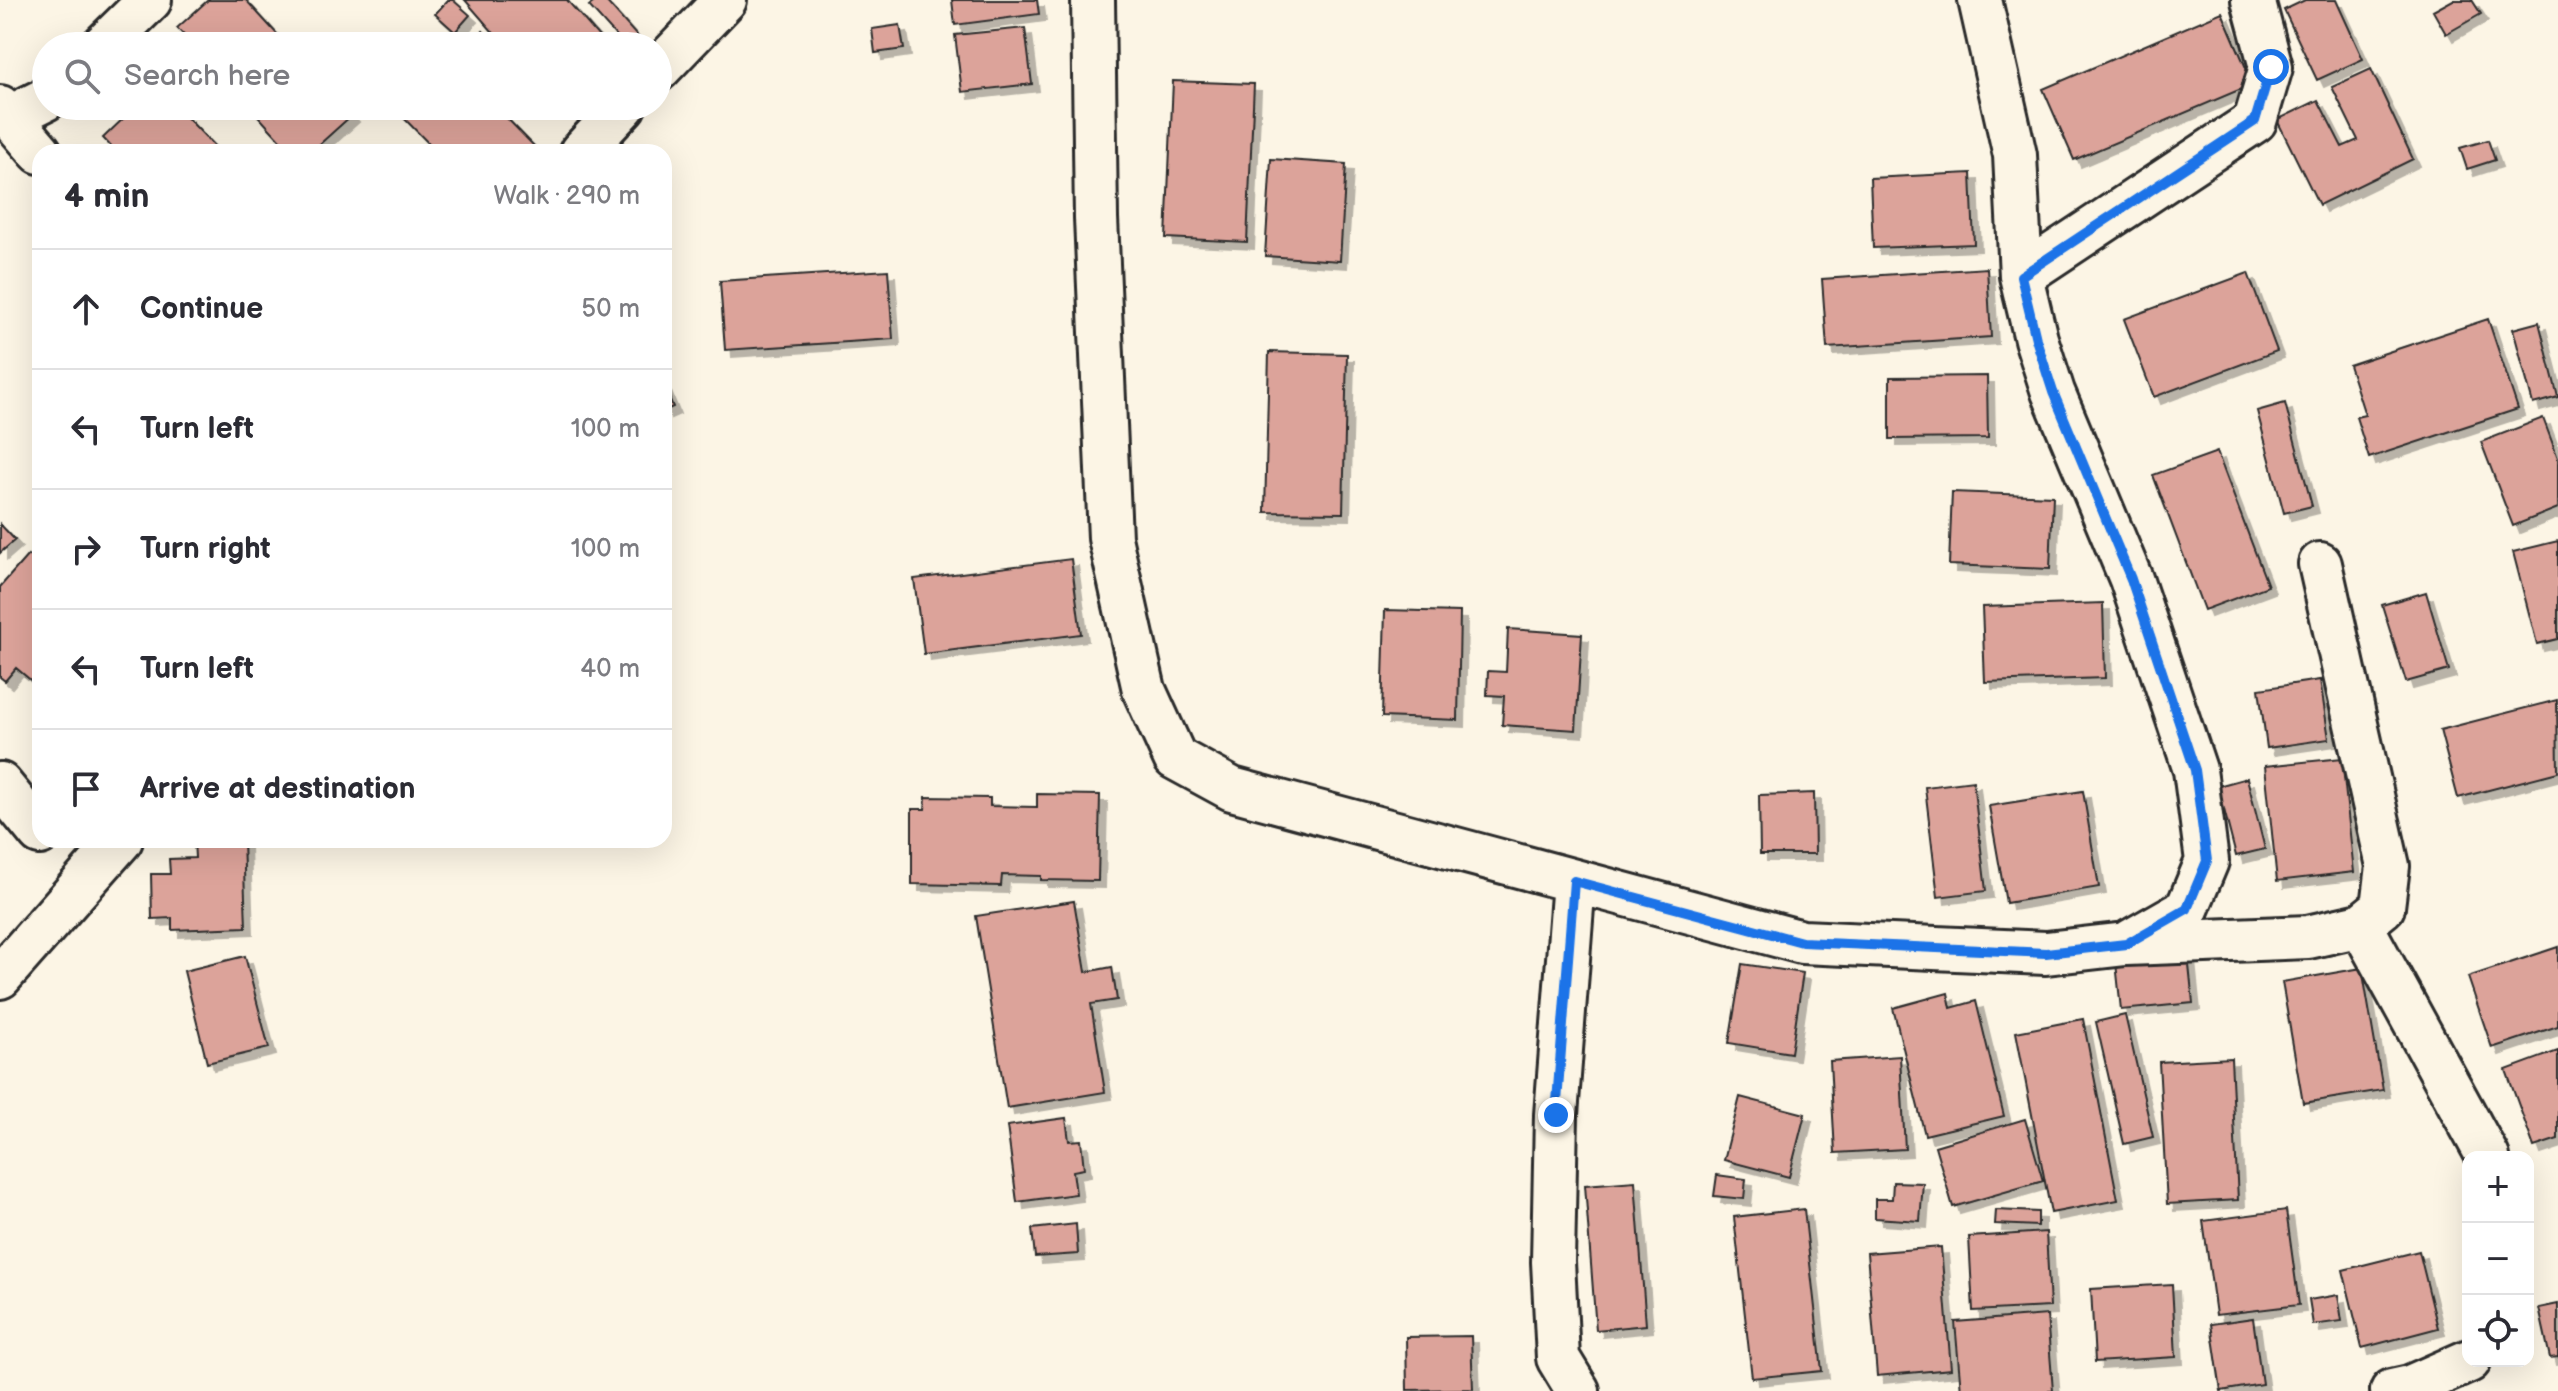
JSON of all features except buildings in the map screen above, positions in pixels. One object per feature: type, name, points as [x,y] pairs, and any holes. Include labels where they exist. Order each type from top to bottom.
[{"type":"street","points":[[117,32],[150,0]]},
{"type":"street","points":[[672,55],[725,0]]},
{"type":"street","points":[[1093,0],[1096,218],[1110,538],[1144,690],[1175,758],[1232,789],[1802,942],[2046,953],[2126,944],[2308,937],[2361,925],[2383,907],[2388,866],[2320,564]]},
{"type":"street","points":[[1980,0],[2015,155],[2021,276],[2036,339],[2053,392],[2131,579],[2195,770],[2207,861],[2187,909],[2126,944]]},
{"type":"street","points":[[2021,276],[2255,121],[2271,67],[2253,0]]},
{"type":"street","points":[[19,108],[36,144]]},
{"type":"street","points":[[588,144],[611,120]]},
{"type":"street","points":[[0,784],[32,823]]},
{"type":"street","points":[[53,848],[82,884]]},
{"type":"street","points":[[0,977],[114,848]]},
{"type":"street","points":[[1574,881],[1556,1115],[1553,1262],[1558,1358],[1578,1391]]},
{"type":"street","points":[[2361,925],[2485,1151]]},
{"type":"street","points":[[2392,1391],[2410,1387],[2462,1364]]},
{"type":"route","points":[[1556,1115],[1574,881],[1802,942],[2046,953],[2126,944],[2187,909],[2207,861],[2195,770],[2131,579],[2053,392],[2021,276],[2255,121],[2271,67]]}]
